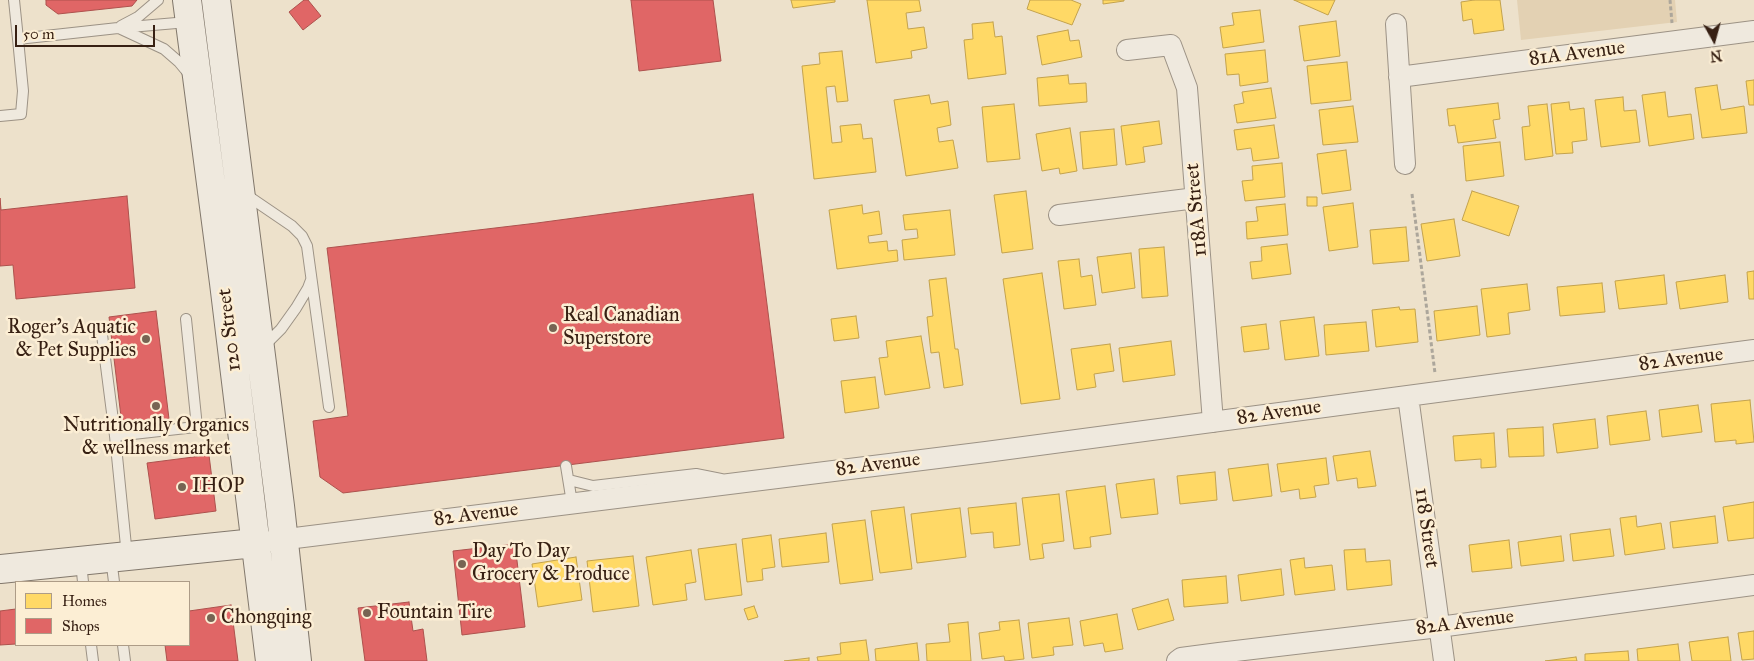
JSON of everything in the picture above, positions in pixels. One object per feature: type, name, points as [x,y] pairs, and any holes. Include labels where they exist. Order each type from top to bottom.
[{"type":"main road","name":"120 Street","points":[[216,0],[284,539],[297,661]]},
{"type":"main road","name":"120 Street","points":[[189,11],[270,661]]},
{"type":"main road","points":[[189,11],[206,29],[212,61],[225,76]]},
{"type":"main road","name":"82 Avenue","points":[[0,569],[82,572],[255,543]]},
{"type":"street","points":[[1396,24],[1405,164]]},
{"type":"street","name":"81A Avenue","points":[[1399,77],[1754,31]]},
{"type":"street","name":"118A Street","points":[[1127,50],[1171,44],[1187,88],[1213,422]]},
{"type":"street","points":[[1059,215],[1196,198]]},
{"type":"street","name":"82 Avenue","points":[[255,543],[744,483],[1754,350]]},
{"type":"street","name":"118 Street","points":[[1408,396],[1444,661]]},
{"type":"street","name":"82A Avenue","points":[[1176,661],[1181,658],[1219,657],[1754,585]]},
{"type":"lane","points":[[0,116],[21,114],[23,91],[14,0]]},
{"type":"lane","points":[[118,28],[138,17],[158,0]]},
{"type":"lane","points":[[18,39],[118,28],[189,11]]},
{"type":"lane","points":[[118,28],[164,50],[179,62],[199,86]]},
{"type":"lane","points":[[240,190],[292,226],[302,236],[307,246],[329,407]]},
{"type":"lane","points":[[260,349],[286,322],[308,288],[312,276]]},
{"type":"lane","points":[[186,319],[197,427]]},
{"type":"lane","points":[[101,327],[115,436],[118,565]]},
{"type":"lane","points":[[115,436],[240,422]]},
{"type":"lane","points":[[566,466],[572,503]]},
{"type":"lane","points":[[569,480],[594,486],[696,474],[744,483]]},
{"type":"lane","points":[[91,646],[92,661]]},
{"type":"lane","points":[[123,646],[125,661]]},
{"type":"path","points":[[1670,0],[1673,26]]},
{"type":"path","points":[[1412,194],[1435,373]]},
{"type":"shaded area","points":[[1517,0],[1675,0],[1677,22],[1521,40]]},
{"type":"building: Homes","points":[[791,0],[835,0],[835,2],[793,8]]},
{"type":"building: Homes","points":[[867,0],[919,0],[921,11],[906,13],[908,29],[924,27],[927,48],[911,51],[912,58],[876,63]]},
{"type":"building: Homes","points":[[1030,0],[1071,0],[1081,4],[1072,25],[1027,9]]},
{"type":"building: Homes","points":[[1103,0],[1124,0],[1124,1],[1103,4]]},
{"type":"building: Homes","points":[[1294,0],[1335,0],[1328,15]]},
{"type":"building: Homes","points":[[1500,0],[1504,30],[1474,34],[1472,19],[1463,21],[1461,2]]},
{"type":"building: Homes","points":[[1260,10],[1264,42],[1223,48],[1220,27],[1234,25],[1232,13]]},
{"type":"building: Homes","points":[[1336,21],[1340,56],[1304,61],[1299,26]]},
{"type":"building: Homes","points":[[993,22],[995,37],[1002,36],[1006,74],[968,79],[964,40],[973,39],[972,24]]},
{"type":"building: Homes","points":[[1068,30],[1070,41],[1079,40],[1082,57],[1042,65],[1037,36]]},
{"type":"building: Homes","points":[[1265,50],[1268,82],[1240,86],[1239,74],[1227,75],[1225,54]]},
{"type":"building: Homes","points":[[842,51],[848,101],[837,102],[835,86],[826,87],[832,143],[842,142],[840,126],[861,124],[863,139],[872,138],[876,172],[814,179],[802,66],[820,64],[819,53]]},
{"type":"building: Homes","points":[[1347,62],[1351,100],[1311,104],[1307,66]]},
{"type":"building: Homes","points":[[1068,75],[1069,84],[1086,83],[1087,102],[1039,106],[1037,78]]},
{"type":"building: Homes","points":[[1754,80],[1754,105],[1749,105],[1746,81]]},
{"type":"building: Homes","points":[[1717,85],[1721,110],[1744,106],[1747,133],[1702,138],[1695,88]]},
{"type":"building: Homes","points":[[1271,88],[1276,118],[1237,123],[1234,105],[1244,103],[1242,92]]},
{"type":"building: Homes","points":[[1665,92],[1668,117],[1691,114],[1694,139],[1649,146],[1642,95]]},
{"type":"building: Homes","points":[[929,95],[931,104],[948,101],[951,125],[937,128],[939,142],[953,140],[958,168],[906,176],[894,100]]},
{"type":"building: Homes","points":[[1623,97],[1624,111],[1636,110],[1640,142],[1601,147],[1595,100]]},
{"type":"building: Homes","points":[[1569,102],[1570,110],[1584,108],[1587,140],[1572,142],[1573,153],[1556,154],[1551,104]]},
{"type":"building: Homes","points":[[1498,103],[1500,119],[1493,120],[1496,138],[1458,143],[1455,125],[1449,126],[1447,109]]},
{"type":"building: Homes","points":[[1014,104],[1020,159],[987,162],[982,107]]},
{"type":"building: Homes","points":[[1547,104],[1553,156],[1525,160],[1522,127],[1530,126],[1528,106]]},
{"type":"building: Homes","points":[[1353,106],[1358,142],[1323,145],[1319,110]]},
{"type":"building: Homes","points":[[1159,121],[1162,144],[1143,147],[1145,162],[1126,165],[1121,126]]},
{"type":"building: Homes","points":[[1274,125],[1279,158],[1253,161],[1251,148],[1237,150],[1234,130]]},
{"type":"building: Homes","points":[[1070,128],[1077,171],[1060,174],[1059,168],[1042,171],[1036,134]]},
{"type":"building: Homes","points":[[1114,129],[1117,165],[1083,169],[1080,132]]},
{"type":"building: Homes","points":[[1500,142],[1504,176],[1466,181],[1463,146]]},
{"type":"building: Homes","points":[[1346,150],[1351,190],[1322,194],[1317,154]]},
{"type":"building: Homes","points":[[1282,163],[1285,197],[1245,201],[1242,181],[1253,180],[1252,166]]},
{"type":"building: Homes","points":[[1026,191],[1033,249],[1002,253],[994,195]]},
{"type":"building: Homes","points":[[1472,191],[1519,206],[1509,236],[1462,220]]},
{"type":"building: Homes","points":[[1307,197],[1317,197],[1317,206],[1307,206]]},
{"type":"building: Homes","points":[[1353,203],[1358,247],[1329,251],[1323,207]]},
{"type":"building: Homes","points":[[1285,204],[1288,235],[1247,239],[1246,222],[1258,221],[1256,207]]},
{"type":"building: Homes","points":[[862,205],[863,214],[879,211],[882,234],[868,236],[869,243],[887,241],[888,251],[897,250],[898,261],[837,269],[829,210]]},
{"type":"building: Homes","points":[[950,210],[955,255],[904,260],[902,240],[918,238],[917,229],[905,230],[903,215]]},
{"type":"building: Homes","points":[[1454,219],[1460,256],[1427,261],[1421,224]]},
{"type":"building: Homes","points":[[1406,227],[1409,261],[1373,264],[1370,230]]},
{"type":"building: Homes","points":[[1287,244],[1291,274],[1252,279],[1250,262],[1262,261],[1261,247]]},
{"type":"building: Homes","points":[[1164,247],[1168,296],[1142,298],[1139,249]]},
{"type":"building: Homes","points":[[1131,253],[1135,288],[1102,293],[1097,257]]},
{"type":"building: Homes","points":[[1079,259],[1081,277],[1092,275],[1096,305],[1064,309],[1058,261]]},
{"type":"building: Homes","points":[[1754,271],[1754,299],[1749,299],[1747,272]]},
{"type":"building: Homes","points":[[1042,273],[1060,399],[1021,404],[1003,279]]},
{"type":"building: Homes","points":[[1664,275],[1667,304],[1619,309],[1615,281]]},
{"type":"building: Homes","points":[[1725,275],[1728,302],[1680,309],[1676,282]]},
{"type":"building: Homes","points":[[946,278],[955,349],[958,349],[963,385],[944,388],[939,352],[931,353],[927,317],[933,316],[929,280]]},
{"type":"building: Homes","points":[[1602,283],[1605,312],[1560,316],[1557,287]]},
{"type":"building: Homes","points":[[1527,284],[1530,310],[1508,313],[1510,334],[1487,337],[1481,289]]},
{"type":"building: Homes","points":[[1477,306],[1480,335],[1437,341],[1434,311]]},
{"type":"building: Homes","points":[[1399,307],[1400,310],[1415,309],[1418,342],[1376,347],[1372,310]]},
{"type":"building: Homes","points":[[856,316],[859,338],[834,341],[831,319]]},
{"type":"building: Homes","points":[[1314,317],[1319,356],[1285,360],[1280,321]]},
{"type":"building: Homes","points":[[1366,322],[1369,351],[1326,355],[1324,325]]},
{"type":"building: Homes","points":[[1266,324],[1269,349],[1244,352],[1241,327]]},
{"type":"building: Homes","points":[[921,336],[930,388],[885,395],[879,358],[888,357],[886,341]]},
{"type":"building: Homes","points":[[1171,341],[1175,375],[1123,382],[1119,348]]},
{"type":"building: Homes","points":[[1110,344],[1114,371],[1094,374],[1096,387],[1077,390],[1071,349]]},
{"type":"building: Homes","points":[[875,377],[879,408],[845,413],[841,381]]},
{"type":"building: Homes","points":[[1750,400],[1754,442],[1736,444],[1736,440],[1715,442],[1711,404]]},
{"type":"building: Homes","points":[[1698,405],[1702,432],[1662,437],[1659,410]]},
{"type":"building: Homes","points":[[1646,411],[1650,440],[1610,445],[1607,416]]},
{"type":"building: Homes","points":[[1595,419],[1598,448],[1557,453],[1553,424]]},
{"type":"building: Homes","points":[[1543,427],[1544,456],[1509,457],[1507,429]]},
{"type":"building: Homes","points":[[1494,433],[1496,467],[1481,468],[1481,459],[1455,461],[1453,436]]},
{"type":"building: Homes","points":[[1370,451],[1376,486],[1358,488],[1357,478],[1337,481],[1333,456]]},
{"type":"building: Homes","points":[[1326,458],[1329,484],[1314,486],[1316,497],[1300,499],[1299,489],[1281,492],[1277,464]]},
{"type":"building: Homes","points":[[1268,464],[1272,496],[1233,501],[1228,469]]},
{"type":"building: Homes","points":[[1215,472],[1217,500],[1180,504],[1177,476]]},
{"type":"building: Homes","points":[[1154,479],[1158,514],[1121,518],[1116,484]]},
{"type":"building: Homes","points":[[1105,486],[1111,534],[1090,537],[1091,547],[1074,549],[1066,491]]},
{"type":"building: Homes","points":[[1059,494],[1064,541],[1042,544],[1044,558],[1030,560],[1022,498]]},
{"type":"building: Homes","points":[[1754,502],[1754,538],[1728,541],[1723,507]]},
{"type":"building: Homes","points":[[1016,503],[1020,545],[994,548],[993,532],[971,534],[968,508]]},
{"type":"building: Homes","points":[[904,507],[912,569],[880,573],[871,511]]},
{"type":"building: Homes","points":[[960,508],[966,557],[917,563],[911,514]]},
{"type":"building: Homes","points":[[1636,516],[1637,527],[1661,523],[1665,549],[1625,555],[1620,518]]},
{"type":"building: Homes","points":[[1715,516],[1718,543],[1673,548],[1670,522]]},
{"type":"building: Homes","points":[[865,520],[873,580],[840,584],[832,524]]},
{"type":"building: Homes","points":[[1610,529],[1614,556],[1573,561],[1570,534]]},
{"type":"building: Homes","points":[[826,533],[829,562],[782,567],[779,539]]},
{"type":"building: Homes","points":[[771,535],[775,567],[762,569],[763,580],[747,582],[742,539]]},
{"type":"building: Homes","points":[[1561,536],[1564,561],[1521,566],[1518,542]]},
{"type":"building: Homes","points":[[1509,540],[1512,568],[1472,572],[1469,545]]},
{"type":"building: Homes","points":[[736,544],[742,595],[705,600],[698,549]]},
{"type":"building: Homes","points":[[1365,549],[1366,562],[1390,560],[1392,585],[1347,590],[1344,550]]},
{"type":"building: Homes","points":[[691,550],[696,582],[685,584],[687,600],[653,605],[646,557]]},
{"type":"building: Homes","points":[[633,556],[639,606],[593,612],[587,561]]},
{"type":"building: Homes","points":[[576,557],[582,600],[538,607],[532,564]]},
{"type":"building: Homes","points":[[1304,558],[1305,568],[1332,565],[1335,590],[1295,595],[1290,560]]},
{"type":"building: Homes","points":[[1281,569],[1284,595],[1241,601],[1238,575]]},
{"type":"building: Homes","points":[[1226,576],[1228,603],[1184,607],[1182,580]]},
{"type":"building: Homes","points":[[1168,599],[1174,620],[1138,630],[1132,609]]},
{"type":"building: Homes","points":[[754,606],[758,617],[748,620],[744,609]]},
{"type":"building: Homes","points":[[1117,614],[1123,649],[1105,652],[1103,643],[1084,646],[1080,621]]},
{"type":"building: Homes","points":[[1069,618],[1073,645],[1053,647],[1054,655],[1032,658],[1028,623]]},
{"type":"building: Homes","points":[[1019,620],[1024,659],[1005,661],[1004,656],[982,659],[979,633],[1000,630],[999,622]]},
{"type":"building: Homes","points":[[968,622],[971,661],[927,661],[926,644],[950,642],[948,624]]},
{"type":"building: Homes","points":[[1754,631],[1754,659],[1742,660],[1738,633]]},
{"type":"building: Homes","points":[[1728,637],[1731,661],[1692,661],[1689,642]]},
{"type":"building: Homes","points":[[866,640],[869,661],[818,661],[817,657],[841,654],[840,643]]},
{"type":"building: Homes","points":[[917,643],[919,661],[876,661],[875,649]]},
{"type":"building: Homes","points":[[1678,644],[1680,661],[1638,661],[1637,649]]},
{"type":"building: Homes","points":[[1628,651],[1629,661],[1585,661],[1585,654]]},
{"type":"building: Homes","points":[[1576,657],[1577,661],[1545,661]]},
{"type":"building: Homes","points":[[809,658],[809,661],[784,661]]},
{"type":"building: Shops","points":[[46,0],[137,0],[132,6],[58,14],[46,5]]},
{"type":"building: Shops","points":[[304,0],[308,0],[321,16],[303,30],[289,12]]},
{"type":"building: Shops","points":[[631,0],[713,0],[721,61],[639,71]]},
{"type":"building: Shops","name":"Real Canadian Superstore","points":[[753,194],[784,438],[343,493],[320,477],[313,421],[348,416],[327,248],[537,223]]},
{"type":"building: Shops","points":[[127,196],[135,288],[16,299],[13,265],[0,266],[0,198],[1,210]]},
{"type":"building: Shops","points":[[156,311],[169,419],[122,425],[109,317]]},
{"type":"building: Shops","name":"IHOP","points":[[209,455],[216,511],[155,519],[147,463]]},
{"type":"building: Shops","points":[[515,544],[525,627],[462,635],[453,551]]},
{"type":"building: Shops","points":[[409,602],[413,631],[423,629],[427,661],[365,661],[358,608]]},
{"type":"building: Shops","points":[[231,605],[238,661],[167,661],[165,646],[190,646],[190,611]]},
{"type":"building: Shops","points":[[15,609],[15,644],[0,645],[0,611]]},
{"type":"place","name":"Real Canadian Superstore","points":[[553,328]]},
{"type":"place","name":"Roger's Aquatic & Pet Supplies","points":[[146,339]]},
{"type":"place","name":"Nutritionally Organics & wellness market","points":[[156,406]]},
{"type":"place","name":"IHOP","points":[[182,487]]},
{"type":"place","name":"Day To Day Grocery & Produce","points":[[462,564]]},
{"type":"place","name":"Fountain Tire","points":[[367,613]]},
{"type":"place","name":"Chongqing","points":[[211,618]]}]
